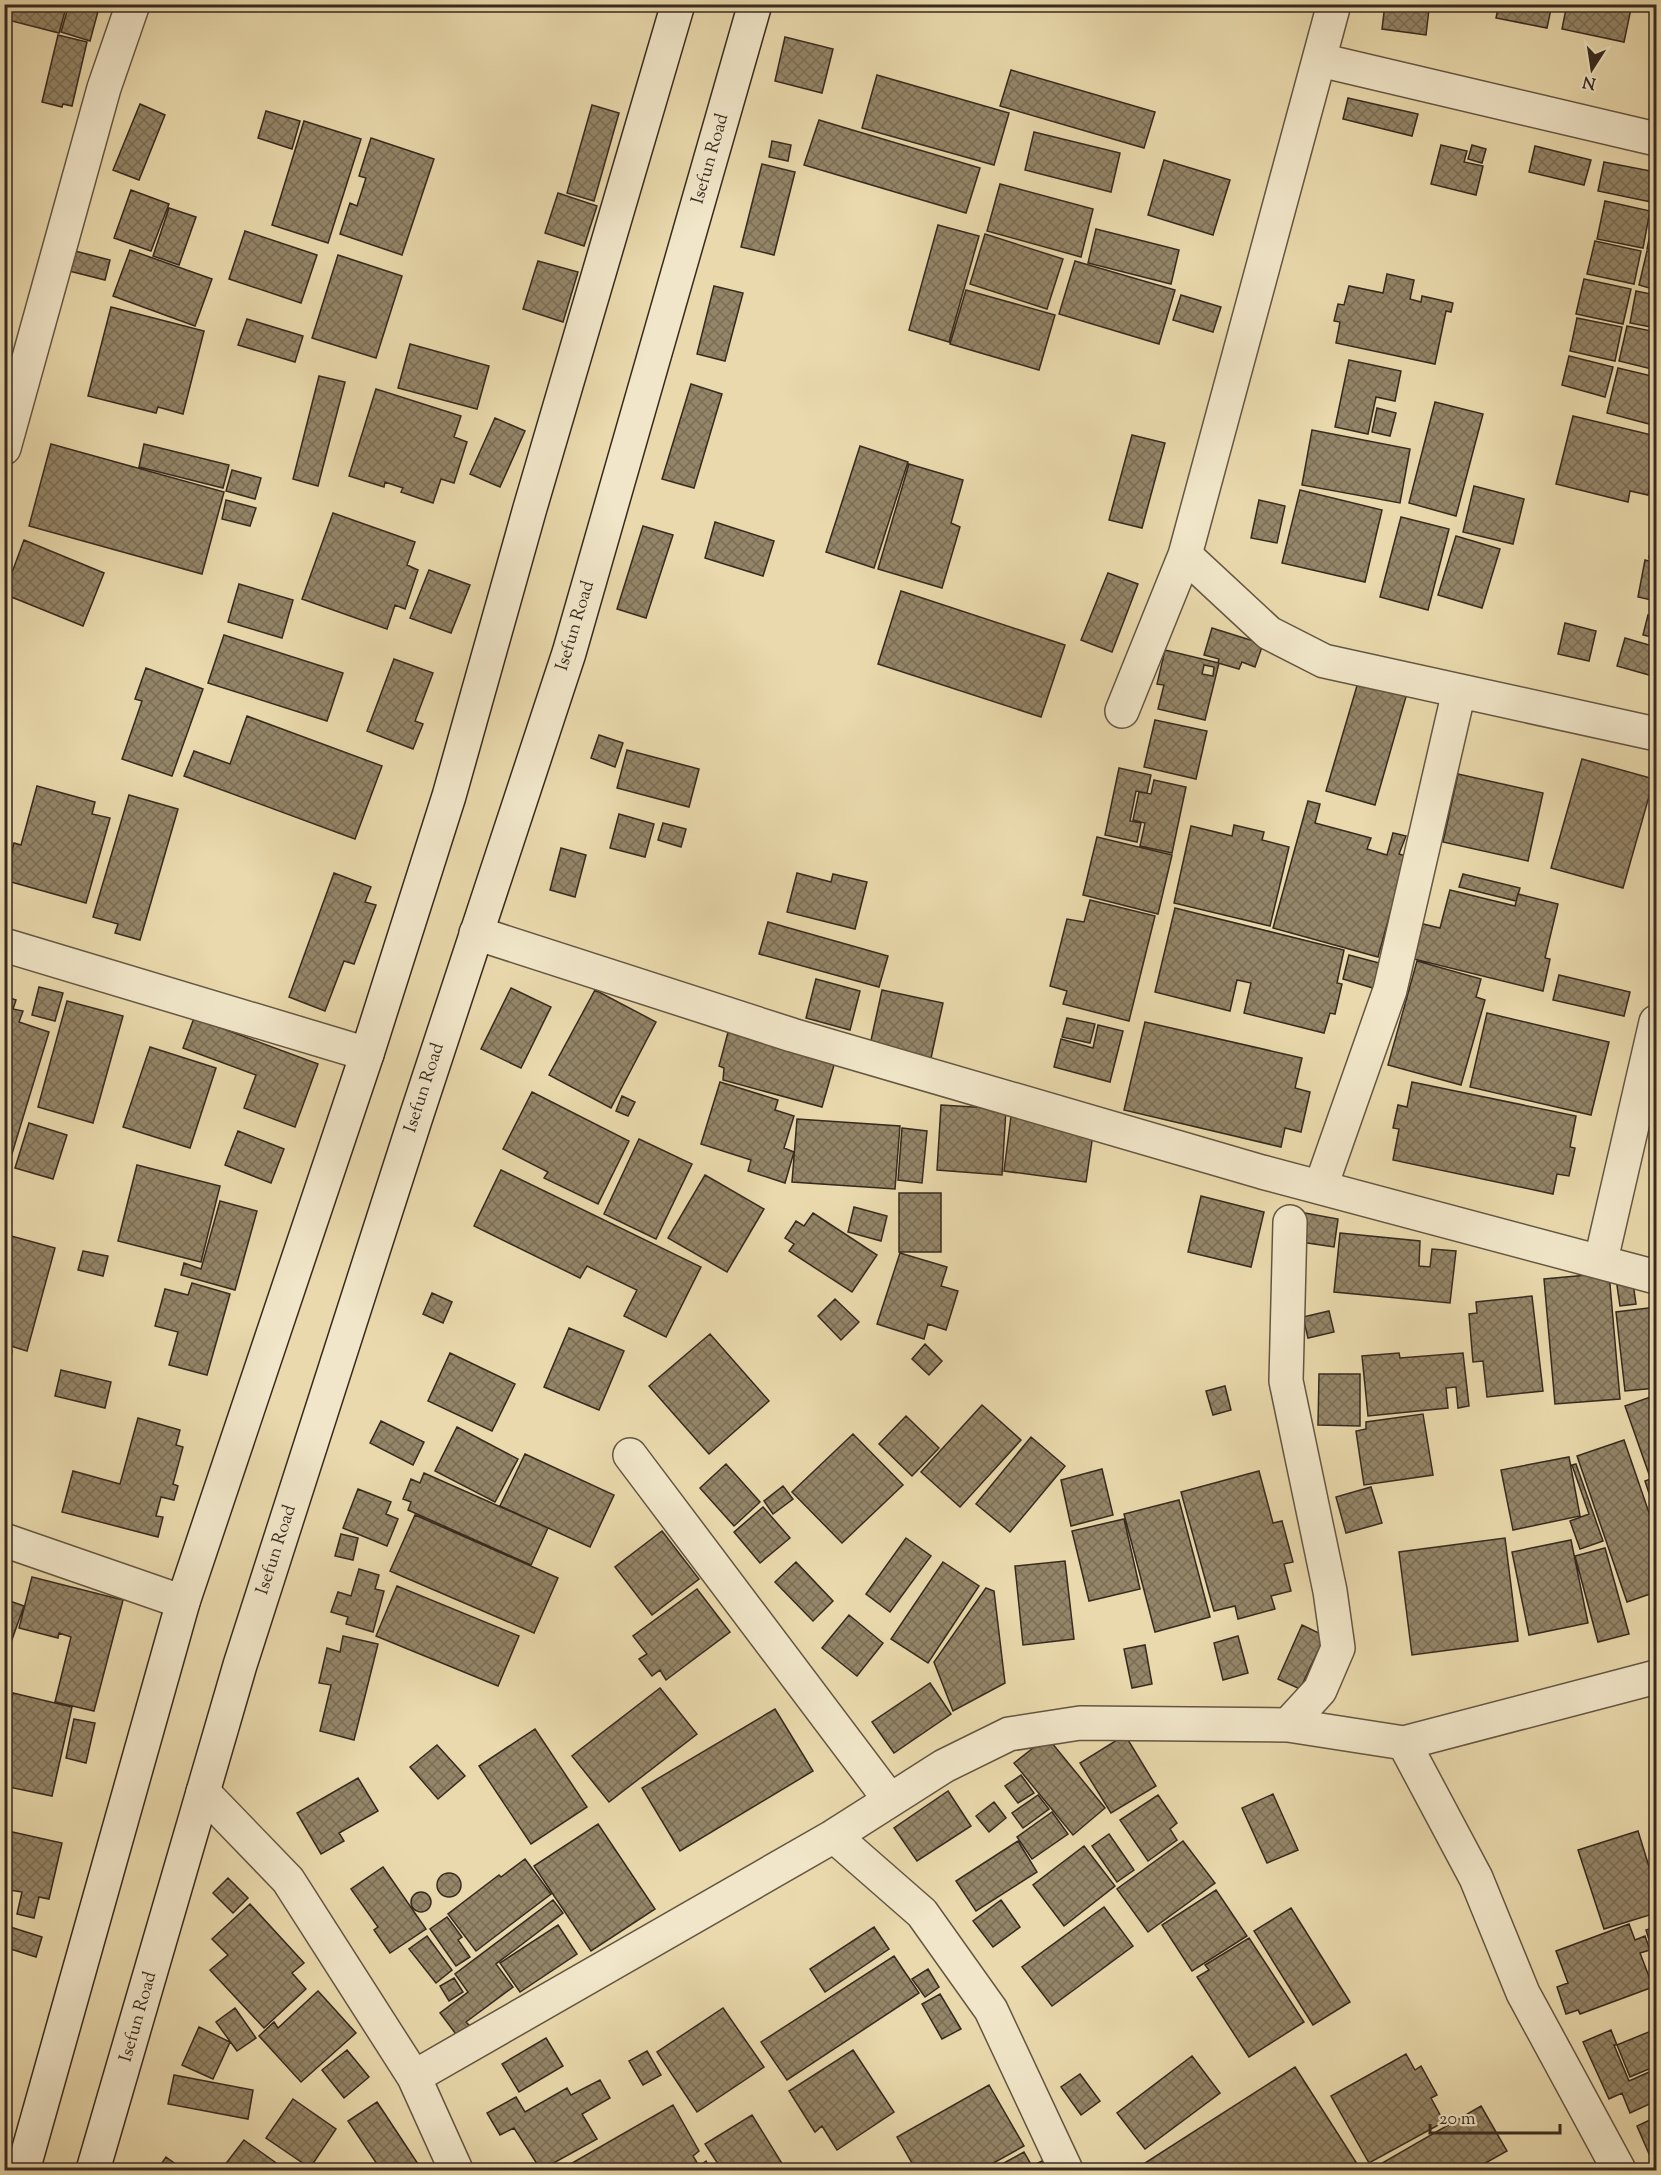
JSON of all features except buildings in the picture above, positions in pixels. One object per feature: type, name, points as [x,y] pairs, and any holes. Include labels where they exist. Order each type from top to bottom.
[{"type":"street","points":[[4,448],[104,88],[133,4]]},
{"type":"street","points":[[23,2170],[183,1602],[367,1054],[449,796],[678,4]]},
{"type":"street","name":"Isefun Road","points":[[93,2170],[247,1642],[569,653],[755,4]]},
{"type":"street","points":[[1122,711],[1185,555],[1334,4]]},
{"type":"street","points":[[1320,60],[1656,139]]},
{"type":"street","points":[[1185,555],[1269,633],[1324,661],[1656,734]]},
{"type":"street","points":[[1321,1186],[1390,990],[1459,691]]},
{"type":"street","points":[[476,933],[792,1035],[1321,1186],[1601,1260],[1656,1277]]},
{"type":"street","points":[[4,945],[367,1054]]},
{"type":"street","points":[[1601,1260],[1656,1022]]},
{"type":"street","points":[[1288,1725],[1320,1690],[1338,1648],[1330,1591],[1286,1381],[1290,1222]]},
{"type":"street","points":[[630,1455],[890,1800]]},
{"type":"street","points":[[4,1540],[183,1602]]},
{"type":"street","points":[[414,2077],[834,1836],[944,1766],[1009,1734],[1080,1723],[1288,1725],[1404,1743],[1656,1677]]},
{"type":"street","points":[[1404,1743],[1476,1878],[1523,1993],[1618,2170]]},
{"type":"street","points":[[203,1792],[288,1880],[414,2077],[456,2170]]},
{"type":"street","points":[[834,1836],[922,1913],[991,2010],[1066,2170]]}]
